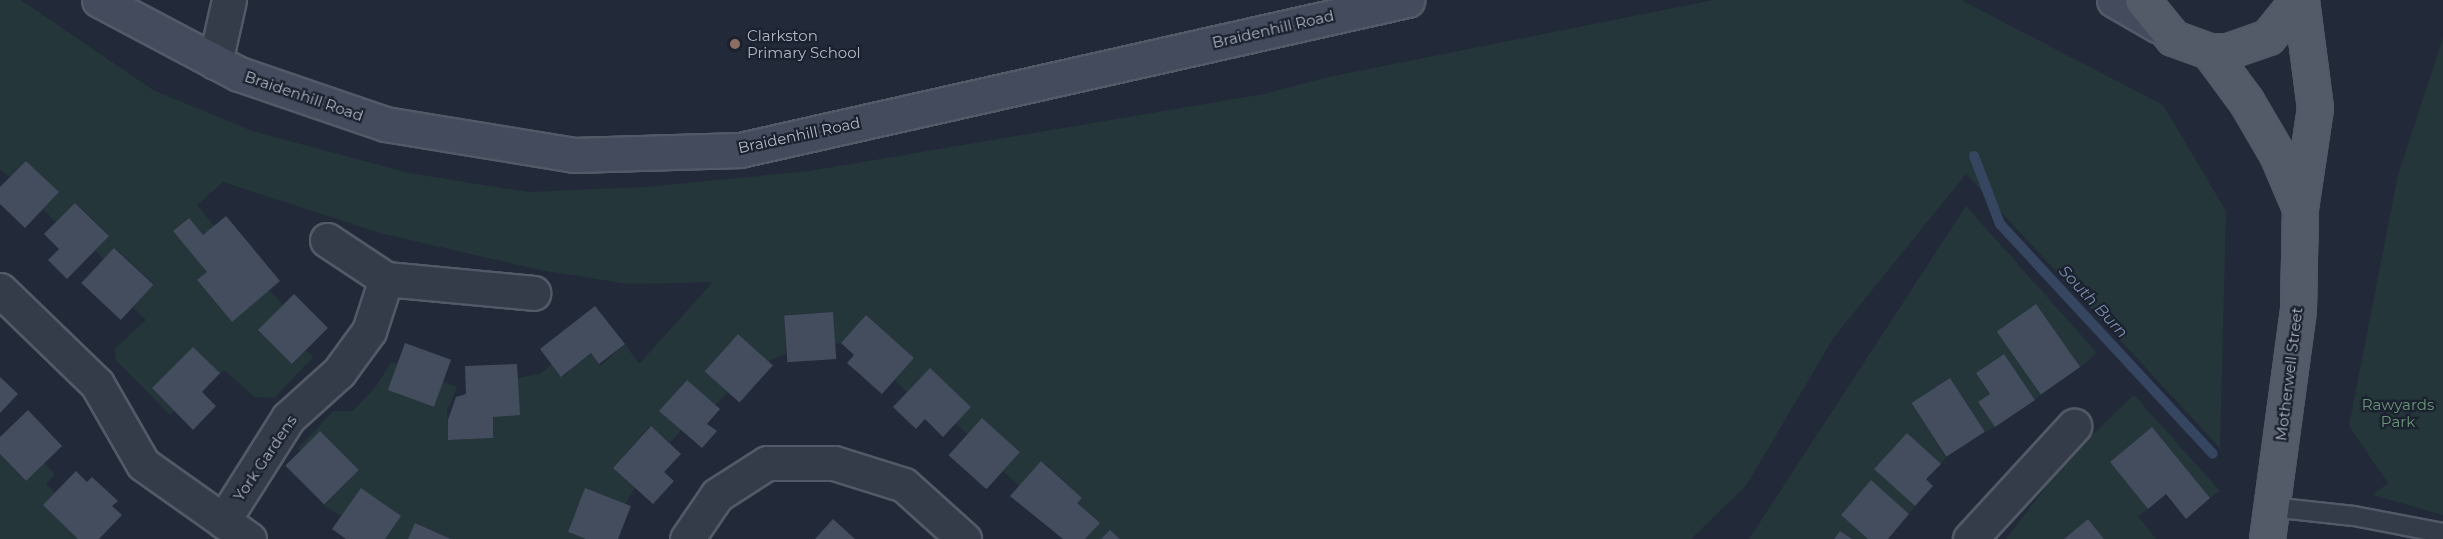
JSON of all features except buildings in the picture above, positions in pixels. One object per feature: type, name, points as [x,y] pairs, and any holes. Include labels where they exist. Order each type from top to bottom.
[{"type":"main road","points":[[2150,13],[2190,47],[2209,51],[2228,51],[2268,37],[2299,0]]},
{"type":"main road","name":"Motherwell Street","points":[[2267,539],[2298,310],[2300,208],[2315,108],[2299,0]]},
{"type":"main road","points":[[2209,51],[2246,101],[2277,154],[2300,208]]},
{"type":"street","name":"Braidenhill Road","points":[[99,0],[214,62],[385,124],[574,155],[740,150],[1407,0]]},
{"type":"street","points":[[214,62],[229,0]]},
{"type":"street","points":[[2114,0],[2150,13]]},
{"type":"street","points":[[327,240],[386,279],[533,293]]},
{"type":"street","name":"York Gardens","points":[[236,530],[288,418],[339,372],[369,332],[386,279]]},
{"type":"street","points":[[0,291],[97,384],[143,464],[236,530]]},
{"type":"street","points":[[1970,539],[2074,426]]},
{"type":"street","points":[[687,539],[717,495],[767,463],[834,463],[904,485],[964,539]]},
{"type":"lane","points":[[2271,507],[2354,516],[2443,533]]},
{"type":"green space","points":[[0,0],[21,0],[153,90],[252,131],[409,173],[528,192],[645,187],[809,171],[1264,94],[1324,78],[1714,0],[1961,0],[2163,105],[2226,211],[2220,448],[1966,174],[1834,337],[1747,484],[1691,539],[1120,539],[1110,530],[1101,539],[1085,539],[1099,523],[1077,503],[1081,497],[1042,461],[1019,486],[1003,471],[1020,452],[968,435],[956,423],[930,369],[907,392],[895,380],[914,358],[866,315],[841,343],[835,344],[833,312],[784,315],[786,354],[768,361],[738,334],[705,370],[728,392],[715,405],[686,380],[660,411],[681,430],[670,443],[650,426],[613,468],[635,488],[625,504],[585,489],[568,532],[586,539],[451,539],[416,523],[408,539],[385,539],[324,506],[359,470],[320,431],[301,451],[298,448],[334,411],[353,411],[377,385],[391,362],[457,387],[447,411],[449,440],[493,438],[493,417],[518,378],[540,374],[552,364],[562,377],[591,353],[600,366],[625,344],[639,364],[713,282],[628,284],[540,270],[380,233],[223,182],[197,205],[214,226],[203,235],[188,218],[173,231],[207,272],[197,281],[232,322],[269,290],[283,305],[259,331],[293,364],[306,350],[313,357],[274,398],[255,397],[224,370],[220,374],[193,347],[152,388],[174,411],[170,415],[116,360],[115,349],[146,320],[133,307],[154,284],[115,248],[104,259],[95,250],[109,235],[76,203],[56,222],[43,209],[59,192],[26,161],[10,177],[0,170]]},
{"type":"green space","name":"Rawyards Park","points":[[2443,38],[2443,515],[2373,495],[2388,483],[2349,426],[2398,175]]},
{"type":"green space","points":[[1966,206],[2097,353],[2080,367],[2036,304],[1997,332],[2042,394],[2035,400],[2004,354],[1976,373],[1990,394],[1978,402],[1995,427],[1990,430],[1985,432],[1950,378],[1911,403],[1946,458],[1941,464],[1907,433],[1874,469],[1915,506],[1909,514],[1871,481],[1841,515],[1868,539],[1852,539],[1840,531],[1834,539],[1749,539]]},
{"type":"green space","points":[[2134,395],[2220,491],[2210,498],[2152,427],[2110,462],[2148,509],[2138,516],[2156,539],[2104,539],[2088,519],[2064,539],[2006,539],[2065,461]]},
{"type":"green space","points":[[0,454],[25,481],[44,463],[55,474],[46,484],[55,493],[78,539],[0,539]]},
{"type":"waterway","name":"South Burn","points":[[1974,156],[2000,224],[2213,454]]},
{"type":"place","name":"Clarkston Primary School","points":[[735,44]]}]
